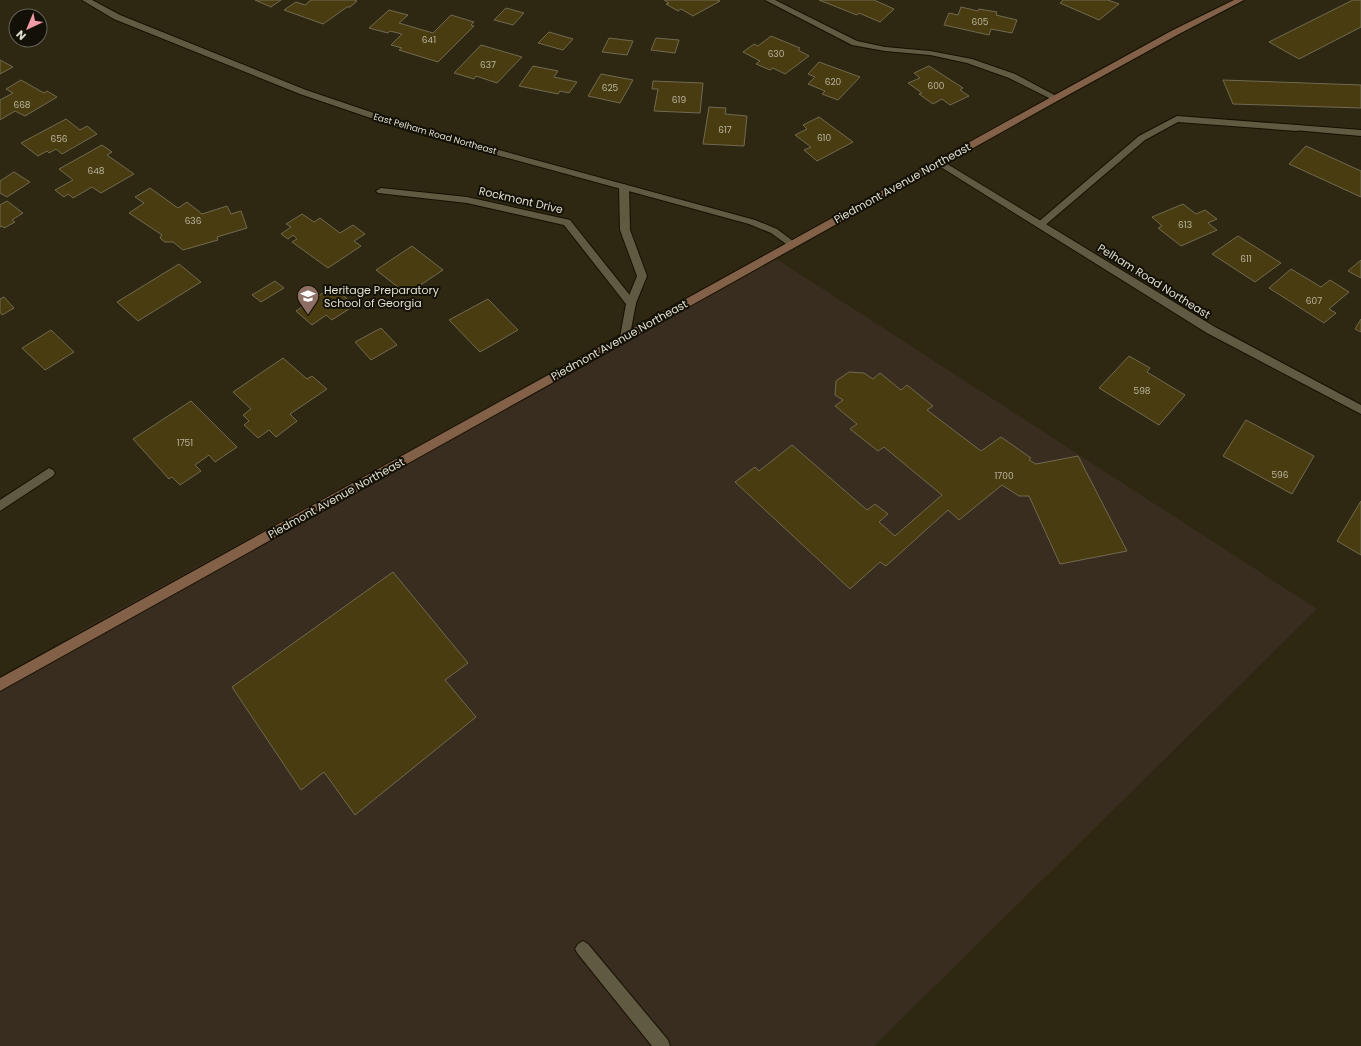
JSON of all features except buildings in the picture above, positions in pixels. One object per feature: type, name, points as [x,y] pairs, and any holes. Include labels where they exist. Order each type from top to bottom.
[{"type":"main road","name":"Piedmont Avenue Northeast","points":[[0,685],[939,162],[1176,32],[1240,0]]},
{"type":"street","name":"East Pelham Road Northeast","points":[[86,0],[117,16],[310,95],[412,129],[752,222],[774,231],[792,244]]},
{"type":"street","points":[[769,0],[855,43],[885,49],[930,53],[969,61],[1012,76],[1056,98]]},
{"type":"street","points":[[1040,225],[1142,138],[1177,119],[1361,133]]},
{"type":"street","name":"Pelham Road Northeast","points":[[939,162],[1211,330],[1361,410]]},
{"type":"street","points":[[624,187],[625,230],[642,276],[630,303],[625,337]]},
{"type":"street","name":"Rockmont Drive","points":[[381,190],[467,200],[567,222],[630,303]]},
{"type":"street","points":[[0,506],[49,473]]},
{"type":"street","points":[[583,949],[662,1046]]},
{"type":"shaded area","points":[[769,254],[1317,609],[874,1046],[0,1046],[0,687],[81,630]]},
{"type":"place","name":"Heritage Preparatory School of Georgia","points":[[308,316]]}]
